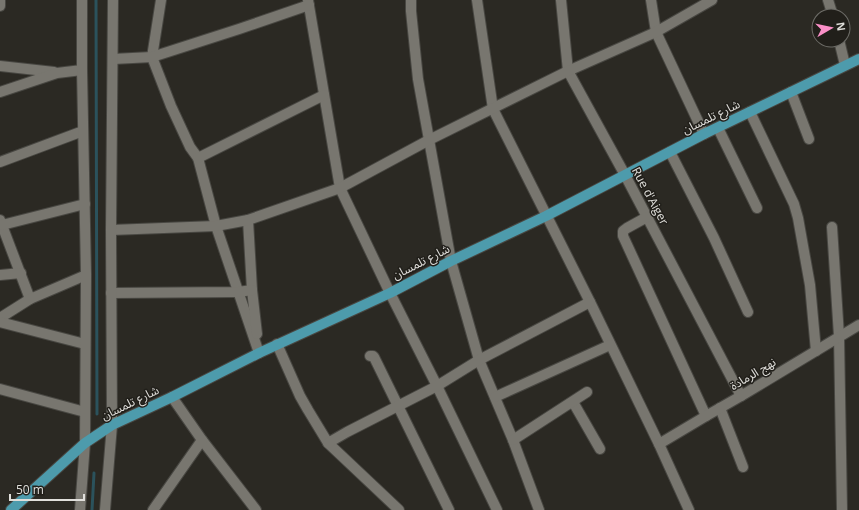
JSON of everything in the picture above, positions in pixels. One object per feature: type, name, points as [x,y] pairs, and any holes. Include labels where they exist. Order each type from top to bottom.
[{"type":"main road","name":"شارع تلمسان","points":[[11,510],[85,443],[112,425],[172,397],[277,344],[390,293],[451,261],[546,216],[704,134],[859,59]]},
{"type":"street","points":[[0,0],[0,6]]},
{"type":"street","points":[[80,510],[85,443],[86,275],[82,0]]},
{"type":"street","points":[[105,510],[112,425],[111,230],[113,0]]},
{"type":"street","points":[[161,0],[152,58],[171,106],[190,147],[198,158],[216,226],[259,353]]},
{"type":"street","points":[[412,0],[411,12],[418,79],[451,261],[479,360],[513,440],[539,510]]},
{"type":"street","points":[[477,0],[493,108],[590,302],[659,444],[689,510]]},
{"type":"street","name":"Rue d'Aiger","points":[[561,0],[568,71],[742,396]]},
{"type":"street","points":[[651,0],[656,32],[704,134]]},
{"type":"street","points":[[111,230],[216,226],[248,220],[340,188],[429,140],[493,108],[568,71],[656,32],[712,0]]},
{"type":"street","points":[[112,59],[152,58],[240,29],[309,2],[340,188],[497,510]]},
{"type":"street","points":[[841,48],[845,66]]},
{"type":"street","points":[[0,66],[57,73]]},
{"type":"street","points":[[0,92],[57,73],[82,70]]},
{"type":"street","points":[[791,92],[809,140]]},
{"type":"street","points":[[198,158],[324,96]]},
{"type":"street","points":[[750,112],[794,204],[798,218],[810,285],[816,351]]},
{"type":"street","points":[[718,128],[758,208]]},
{"type":"street","points":[[0,162],[83,131]]},
{"type":"street","points":[[670,152],[714,238],[748,312]]},
{"type":"street","points":[[30,298],[1,222],[85,204]]},
{"type":"street","points":[[646,217],[623,231],[623,236],[706,416]]},
{"type":"street","points":[[248,220],[252,290],[259,353]]},
{"type":"street","points":[[832,227],[839,336],[842,510]]},
{"type":"street","points":[[0,275],[21,273]]},
{"type":"street","points":[[0,318],[30,298],[86,275]]},
{"type":"street","points":[[111,294],[238,292],[252,290]]},
{"type":"street","points":[[328,443],[398,405],[437,386],[479,360],[590,302]]},
{"type":"street","points":[[0,322],[85,344]]},
{"type":"street","name":"نهج الرمادة","points":[[659,444],[859,325]]},
{"type":"street","points":[[277,344],[300,396],[328,443],[399,510]]},
{"type":"street","points":[[495,396],[610,345]]},
{"type":"street","points":[[370,356],[374,357],[449,510]]},
{"type":"street","points":[[0,390],[85,412]]},
{"type":"street","points":[[513,440],[587,392]]},
{"type":"street","points":[[172,397],[202,440],[256,510]]},
{"type":"street","points":[[573,402],[600,449]]},
{"type":"street","points":[[720,408],[744,467]]},
{"type":"street","points":[[153,510],[202,440]]},
{"type":"waterway","points":[[96,0],[97,414]]},
{"type":"waterway","points":[[92,510],[94,473]]}]
